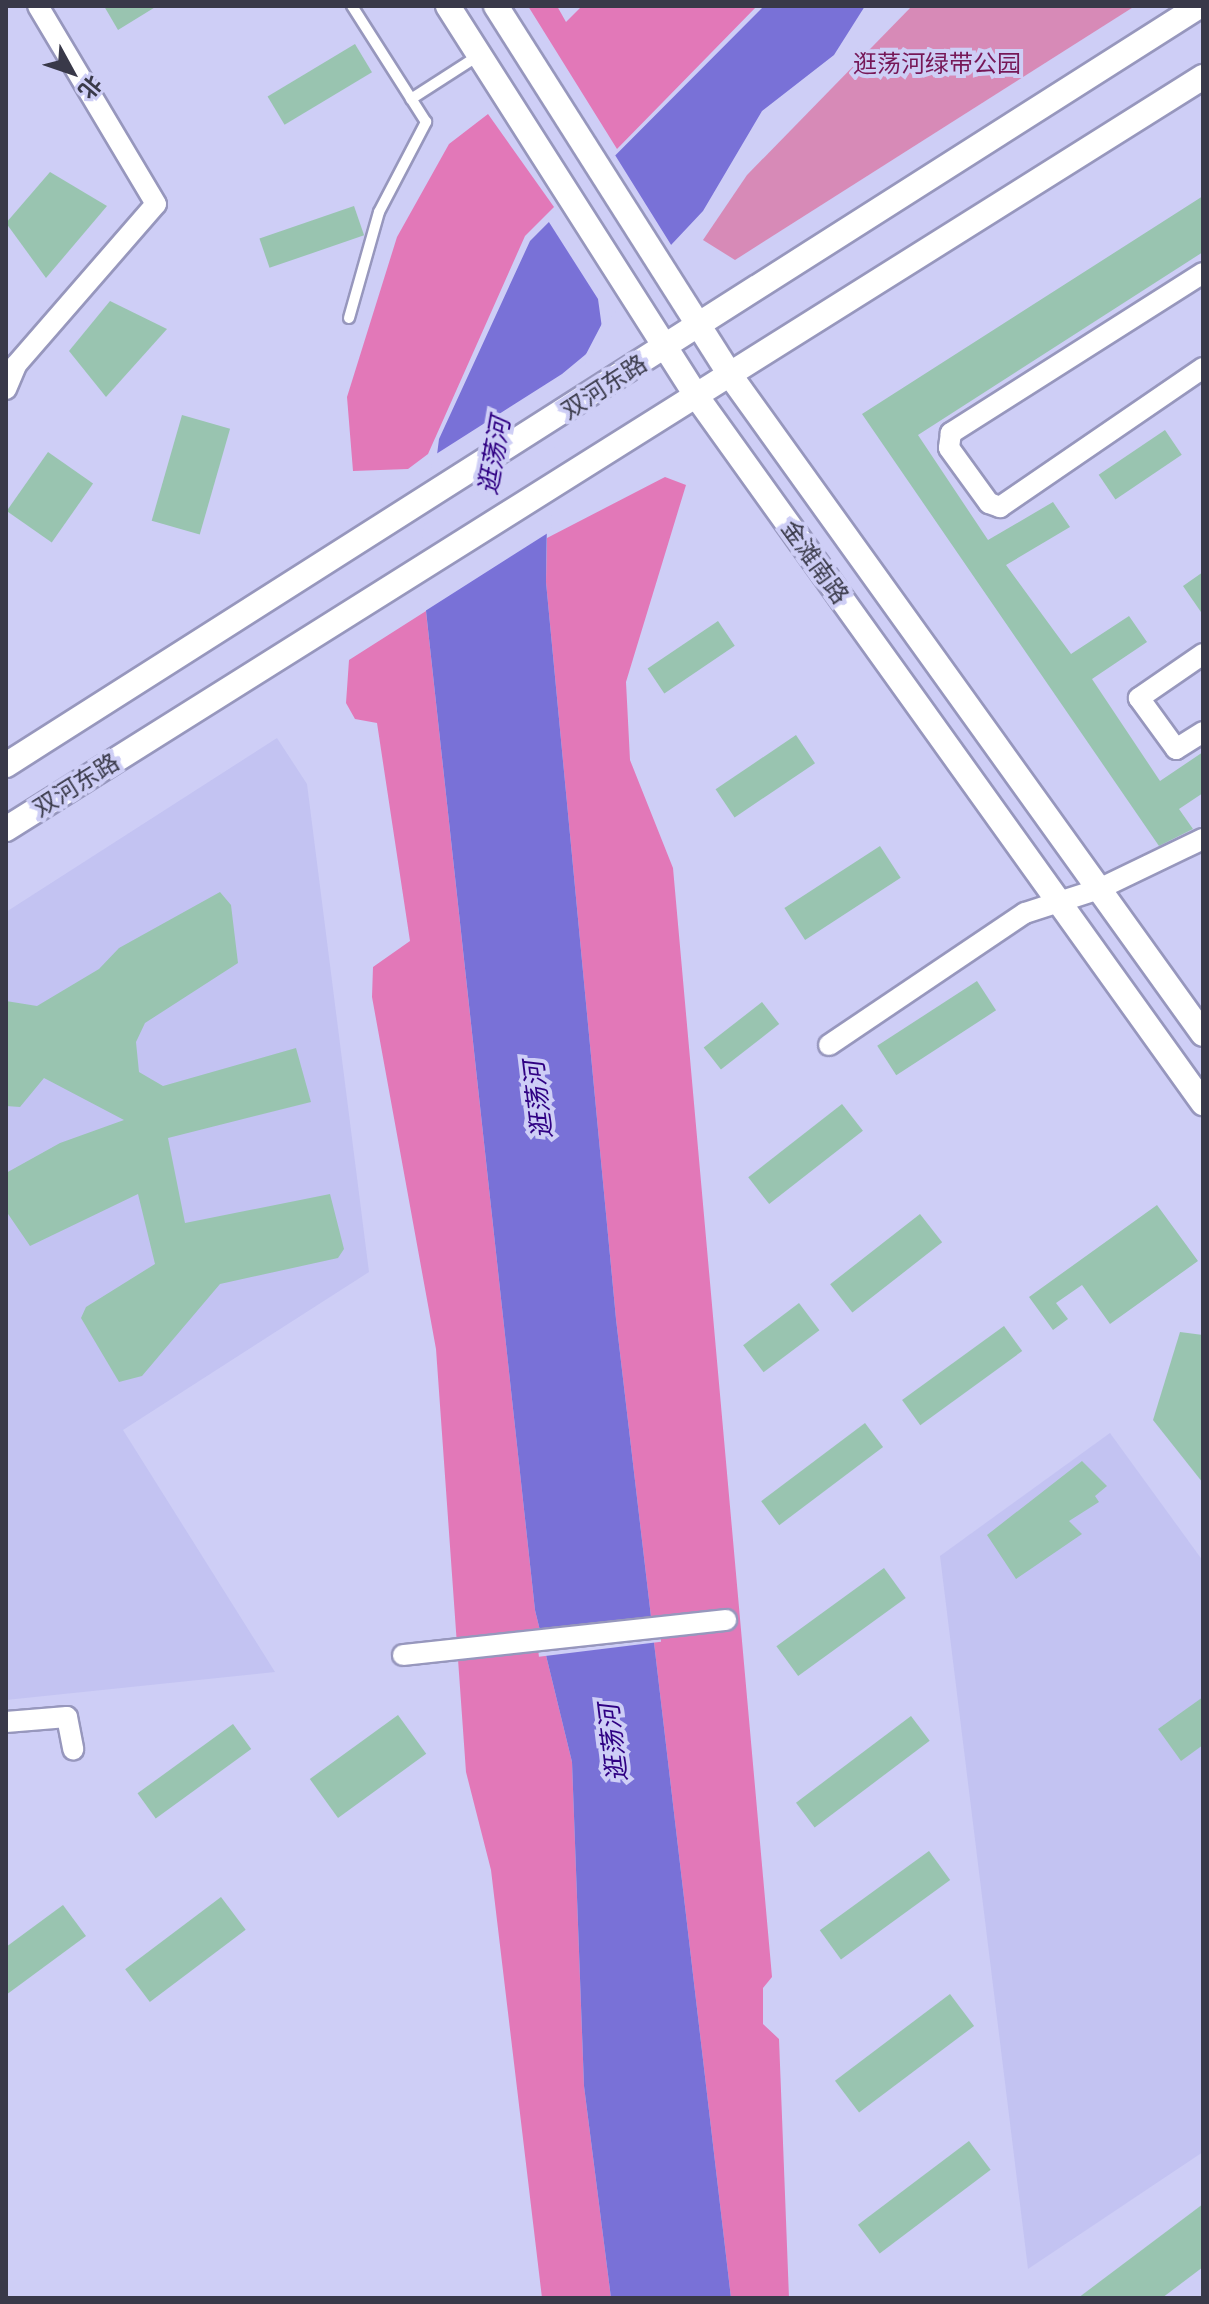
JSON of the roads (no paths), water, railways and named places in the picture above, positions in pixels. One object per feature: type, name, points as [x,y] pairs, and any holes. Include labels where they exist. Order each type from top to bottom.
[{"type":"street","points":[[6,389],[16,365],[156,204],[38,6]]},
{"type":"street","name":"金滩南路","points":[[448,6],[697,397],[1203,1103]]},
{"type":"street","name":"金滩南路","points":[[496,6],[730,375],[1203,1034]]},
{"type":"street","name":"双河东路","points":[[6,765],[406,514],[1199,6]]},
{"type":"street","name":"双河东路","points":[[6,829],[632,440],[1203,77]]},
{"type":"street","points":[[1203,273],[951,433],[949,448],[989,503],[1000,507],[1203,368]]},
{"type":"street","points":[[1203,654],[1139,698],[1176,749],[1203,732]]},
{"type":"street","points":[[829,1045],[1025,913],[1099,889],[1203,839]]},
{"type":"street","points":[[403,1655],[726,1620]]},
{"type":"street","points":[[6,1722],[67,1717],[73,1749]]},
{"type":"lane","points":[[349,318],[379,212],[421,144],[426,122],[352,6]]},
{"type":"lane","points":[[411,99],[479,55]]},
{"type":"water","name":"逛荡河","points":[[764,6],[865,6],[834,55],[762,111],[703,211],[608,312],[559,406],[548,456],[546,582],[616,1319],[731,2298],[611,2298],[584,2086],[572,1762],[535,1610],[422,574],[439,439],[530,241]]},
{"type":"park label","name":"逛荡河绿带公园","points":[[937,64]]}]
